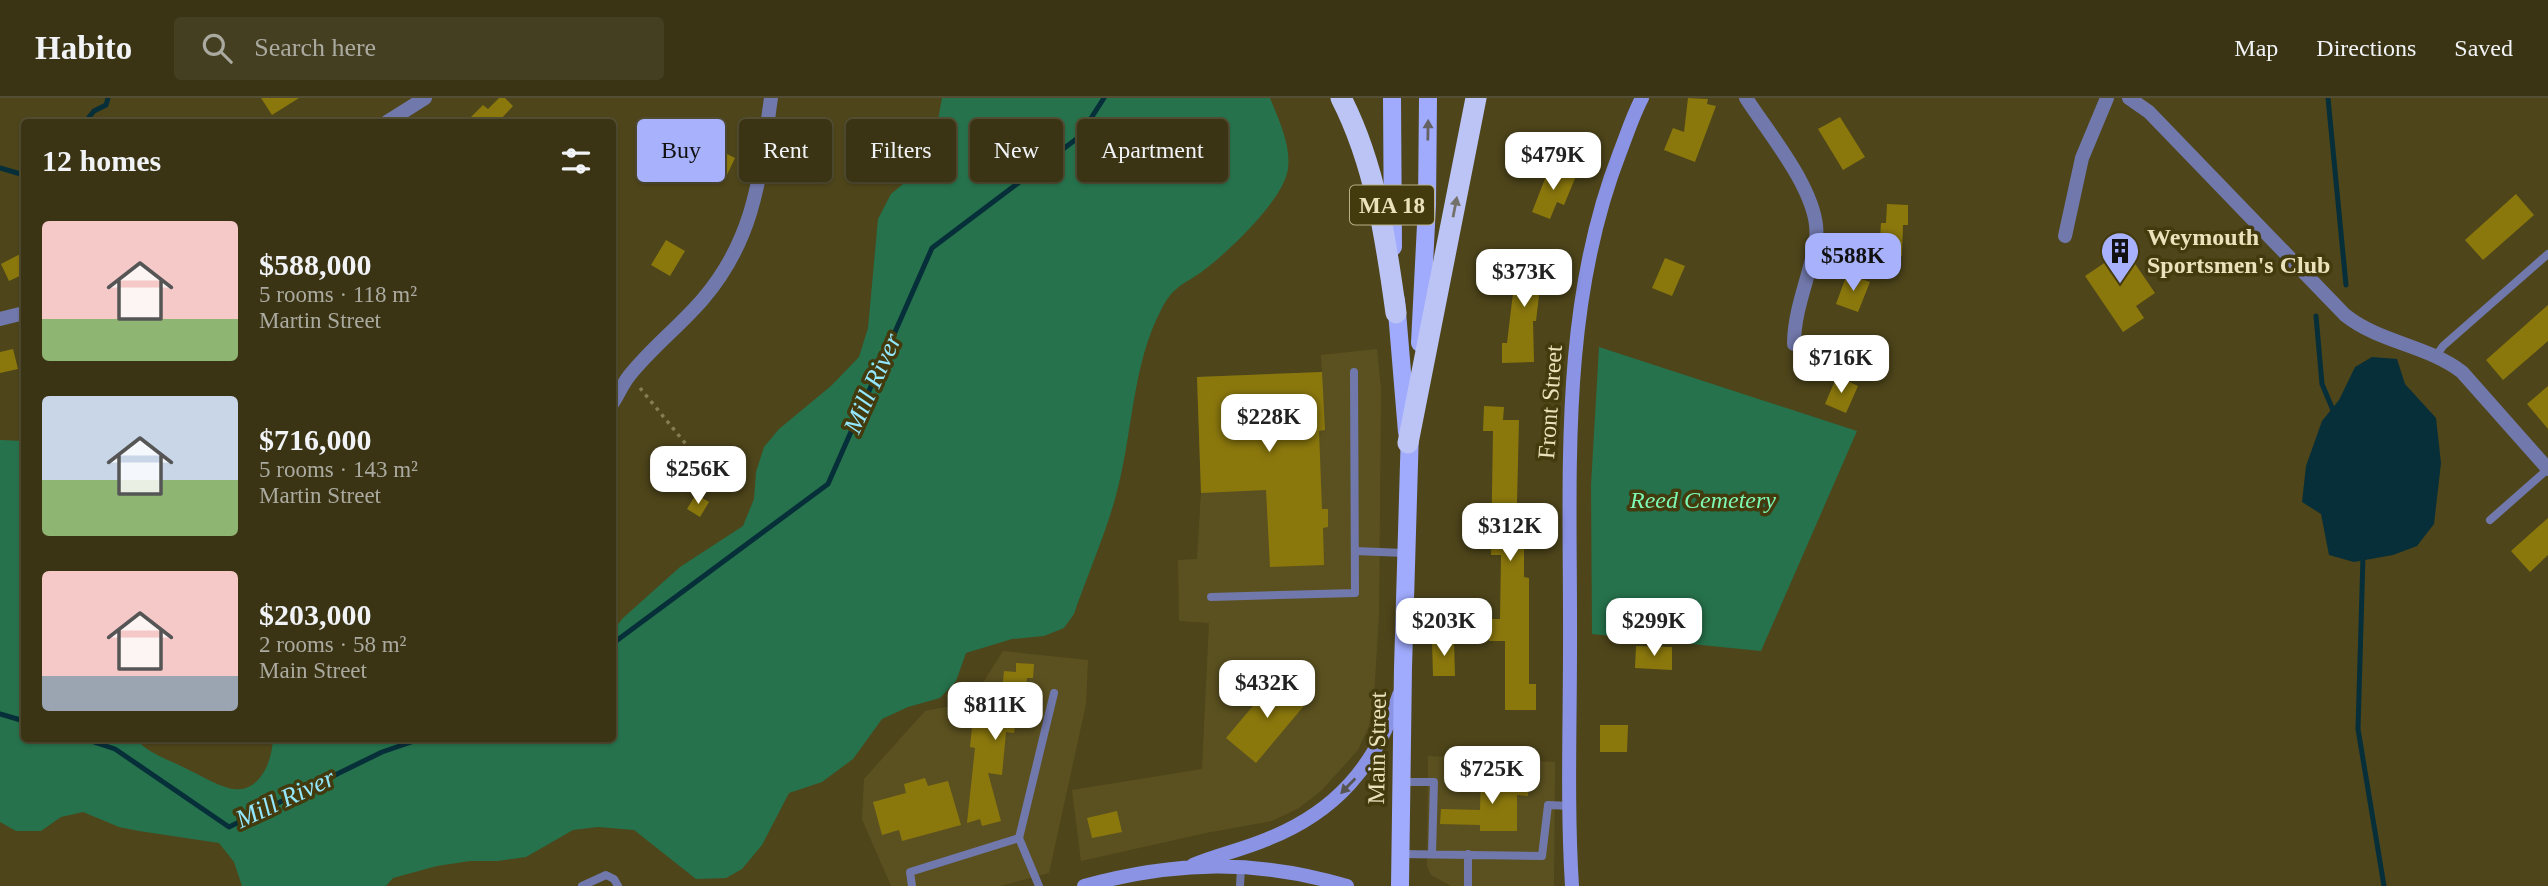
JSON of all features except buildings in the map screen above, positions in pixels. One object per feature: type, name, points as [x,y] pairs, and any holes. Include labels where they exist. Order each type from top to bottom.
[{"type":"highway","points":[[1341,98],[1359,138],[1371,180],[1388,258],[1396,313]]},
{"type":"highway","points":[[1408,443],[1476,98]]},
{"type":"main road","name":"Main Street","points":[[1392,98],[1392,213],[1396,313],[1408,443]]},
{"type":"main road","name":"Main Street","points":[[1400,886],[1408,443],[1418,366],[1423,296],[1428,98]]},
{"type":"street","points":[[392,119],[425,98]]},
{"type":"street","points":[[616,397],[627,379],[705,298],[730,262],[747,226],[755,200],[771,98]]},
{"type":"street","name":"Front Street","points":[[1572,886],[1568,502],[1569,436],[1576,348],[1594,231],[1612,173],[1642,98]]},
{"type":"street","points":[[1746,98],[1796,174],[1815,213],[1816,239],[1796,320],[1794,344]]},
{"type":"street","points":[[2065,236],[2082,158],[2107,98]]},
{"type":"street","points":[[2129,98],[2149,112],[2345,315],[2379,336],[2436,356],[2462,372],[2548,469]]},
{"type":"street","points":[[0,319],[21,314]]},
{"type":"street","points":[[616,375],[627,379]]},
{"type":"street","points":[[1193,865],[1265,841],[1306,821],[1332,802],[1356,778],[1373,755],[1390,723],[1402,684]]},
{"type":"street","points":[[1084,886],[1115,877],[1193,865],[1275,869],[1347,886]]},
{"type":"lane","points":[[2436,356],[2443,346],[2548,254]]},
{"type":"lane","points":[[1211,597],[1355,593],[1354,372]]},
{"type":"lane","points":[[2490,520],[2548,469]]},
{"type":"lane","points":[[1355,551],[1405,553]]},
{"type":"lane","points":[[1040,886],[1019,838],[1054,693]]},
{"type":"lane","points":[[1401,782],[1434,782],[1432,854]]},
{"type":"lane","points":[[1401,854],[1542,856],[1548,806],[1571,806]]},
{"type":"lane","points":[[912,886],[910,872],[1019,838]]},
{"type":"lane","points":[[1468,853],[1468,886]]},
{"type":"lane","points":[[1240,886],[1241,866]]},
{"type":"lane","points":[[582,886],[606,875],[614,879],[618,886]]},
{"type":"path","points":[[627,379],[644,391],[722,487]]},
{"type":"shaded area","points":[[1377,349],[1381,389],[1379,615],[1374,695],[1369,726],[1358,750],[1322,790],[1299,808],[1272,821],[1081,861],[1072,790],[1202,769],[1209,623],[1179,621],[1178,560],[1197,559],[1201,493],[1197,377],[1322,372],[1321,355]]},
{"type":"shaded area","points":[[1003,651],[1088,660],[1086,704],[1049,873],[1000,886],[891,886],[862,819],[864,779],[925,711],[971,702]]},
{"type":"shaded area","points":[[1428,756],[1555,762],[1554,886],[1451,886],[1431,875],[1427,866]]},
{"type":"green space","points":[[942,98],[1270,98],[1286,142],[1288,160],[1284,182],[1266,210],[1227,251],[1176,289],[1162,308],[1152,330],[1138,378],[1121,475],[1111,514],[1074,614],[1064,628],[1044,636],[1012,639],[966,653],[956,681],[940,698],[908,707],[882,719],[853,759],[822,782],[789,793],[762,845],[742,869],[726,878],[696,879],[634,830],[598,827],[573,830],[526,857],[437,866],[393,878],[386,886],[242,886],[234,862],[219,843],[119,827],[83,812],[61,817],[41,831],[16,831],[0,822],[0,440],[21,441],[21,742],[139,742],[158,755],[216,783],[243,789],[258,780],[263,773],[272,742],[616,742],[616,626],[680,567],[743,526],[754,499],[756,472],[764,447],[779,429],[831,386],[859,357],[868,328],[878,219],[891,194],[903,184],[956,182],[956,119],[938,119]]},
{"type":"green space","name":"Reed Cemetery","points":[[1599,347],[1857,431],[1761,651],[1592,634],[1591,485]]},
{"type":"water","points":[[2372,357],[2397,359],[2405,384],[2436,418],[2441,463],[2434,524],[2417,546],[2393,555],[2354,562],[2329,555],[2321,514],[2302,502],[2306,466],[2322,421],[2339,400],[2355,367]]},
{"type":"waterway","points":[[87,119],[94,111],[106,105],[108,98]]},
{"type":"waterway","name":"Mill River","points":[[616,641],[828,484],[932,248],[1079,137],[1104,98]]},
{"type":"waterway","points":[[2328,98],[2346,285]]},
{"type":"waterway","points":[[0,168],[21,174]]},
{"type":"waterway","points":[[2316,316],[2322,384],[2335,415]]},
{"type":"waterway","points":[[2363,556],[2358,729],[2384,886]]},
{"type":"waterway","name":"Mill River","points":[[0,714],[21,720]]},
{"type":"waterway","name":"Mill River","points":[[94,742],[115,749],[229,827],[382,752],[411,742]]},
{"type":"place","name":"Weymouth Sportsmen's Club","points":[[2120,285]]}]
